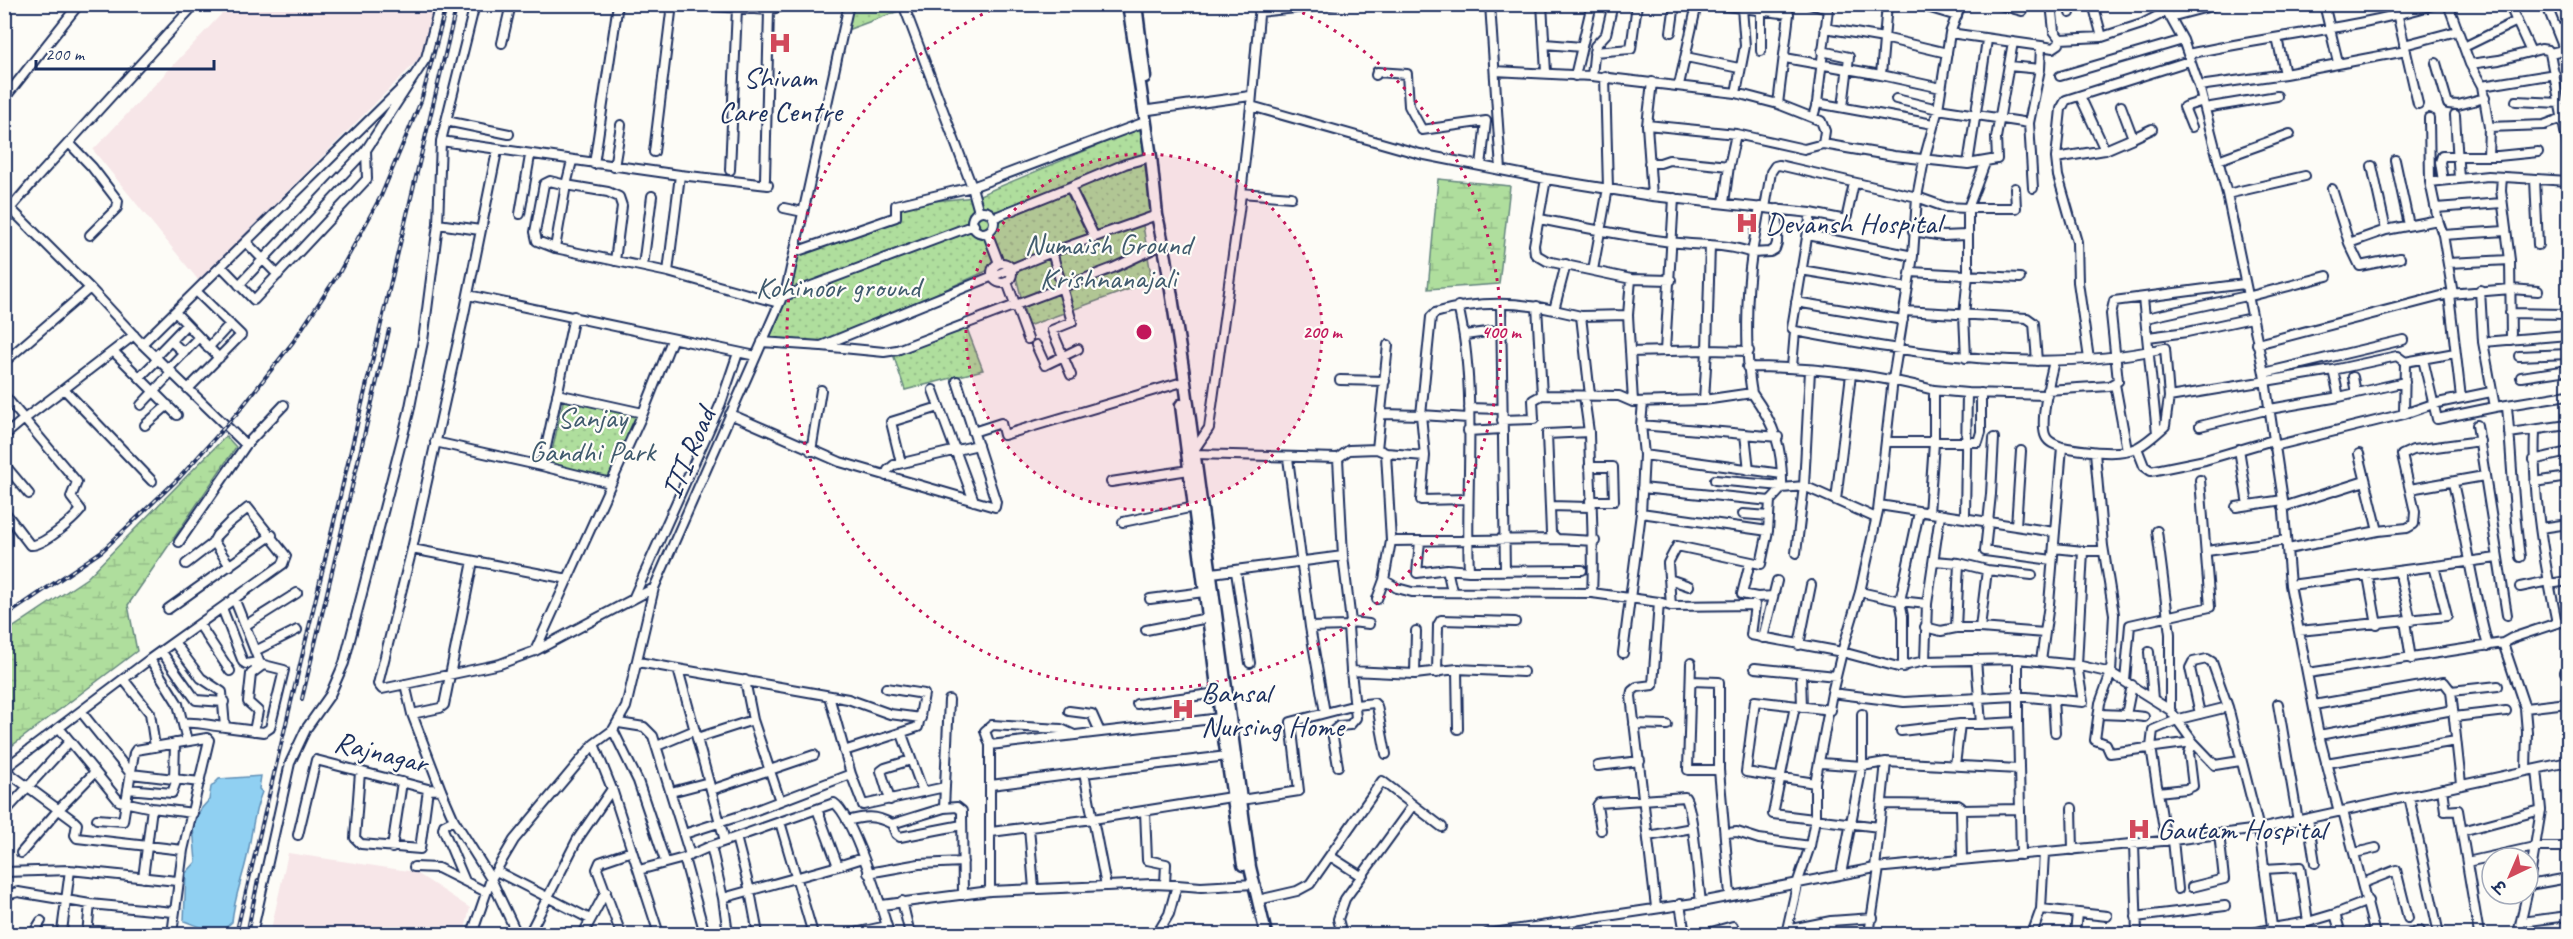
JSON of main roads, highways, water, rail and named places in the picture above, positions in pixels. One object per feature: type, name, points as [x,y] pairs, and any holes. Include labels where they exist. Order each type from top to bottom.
[{"type":"main road","points":[[1128,4],[1151,157],[1157,215],[1166,258],[1212,573],[1236,798]]},
{"type":"main road","points":[[1136,4],[1149,110],[1145,122]]},
{"type":"main road","points":[[1162,245],[1160,256],[1179,383],[1221,718],[1259,934]]},
{"type":"main road","points":[[1251,884],[1258,900],[1266,934]]},
{"type":"water","points":[[261,776],[259,789],[262,792],[234,905],[232,922],[219,934],[210,934],[203,928],[184,921],[186,873],[196,862],[193,827],[201,809],[209,800],[211,787],[219,779]]},
{"type":"railway","points":[[4,617],[102,551],[180,477],[239,411],[293,342],[339,273],[381,196],[421,101],[447,4]]},
{"type":"railway","points":[[236,934],[457,4]]},
{"type":"railway","points":[[302,699],[389,330]]},
{"type":"railway","points":[[247,934],[258,880]]},
{"type":"place","name":"Shivam Care Centre","points":[[780,43]]},
{"type":"place","name":"Devansh Hospital","points":[[1747,223]]},
{"type":"place","name":"Bansal Nursing Home","points":[[1183,709]]},
{"type":"place","name":"Gautam Hospital","points":[[2139,829]]},
{"type":"park label","name":"Numaish Ground Krishnanajali","points":[[1108,261]]},
{"type":"park label","name":"Kohinoor ground","points":[[838,287]]},
{"type":"park label","name":"Sanjay Gandhi Park","points":[[592,434]]}]
